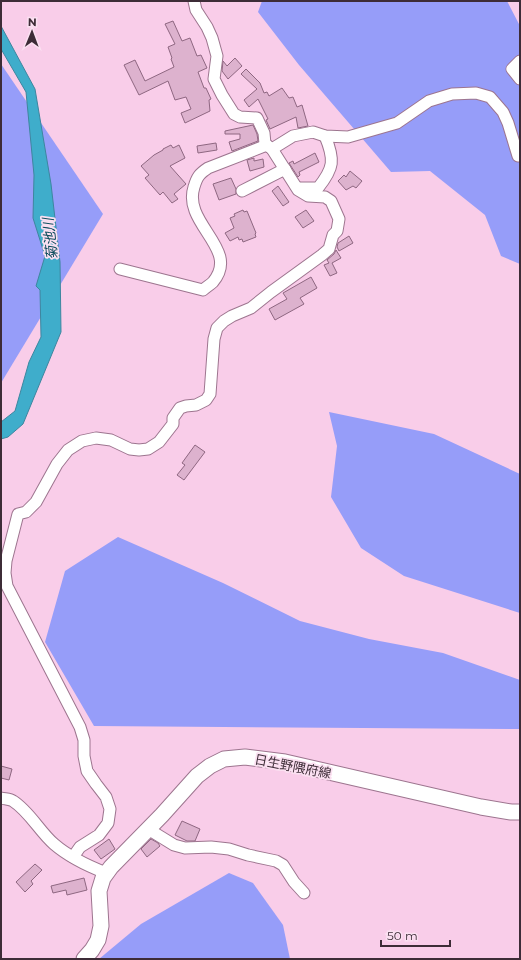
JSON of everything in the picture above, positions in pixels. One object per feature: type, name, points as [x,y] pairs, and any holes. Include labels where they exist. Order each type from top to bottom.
[{"type":"main road","name":"日生野隈府線","points":[[84,959],[98,940],[101,926],[100,891],[103,878],[106,873],[197,776],[210,766],[224,759],[245,757],[285,762],[481,807],[520,812]]},
{"type":"street","points":[[73,857],[80,847],[99,834],[108,823],[110,809],[106,797],[87,771],[84,756],[84,740],[80,727],[7,586],[5,573],[6,561],[18,514],[26,512],[36,502],[57,464],[68,450],[82,441],[96,438],[111,440],[130,449],[148,449],[159,442],[172,424],[173,418],[180,408],[196,405],[206,400],[210,394],[214,339],[217,328],[224,321],[251,308],[270,292],[329,249],[333,235],[337,231],[339,219],[331,201],[325,197],[308,196],[297,188],[270,147],[265,144],[264,133],[257,118],[240,117],[234,114],[214,79],[217,56],[212,38],[196,10],[194,1]]},
{"type":"street","points":[[520,61],[512,69],[520,79]]},
{"type":"street","points":[[120,269],[203,290],[213,282],[219,272],[221,260],[219,251],[198,219],[193,204],[192,194],[200,173],[208,168],[270,147],[294,136],[313,132],[325,136],[348,137],[397,123],[429,101],[452,94],[476,93],[490,97],[503,112],[518,156],[520,154]]},
{"type":"street","points":[[297,188],[318,188],[325,180],[329,172],[332,159],[325,136]]},
{"type":"street","points":[[242,191],[285,169]]},
{"type":"street","points":[[1,798],[12,800],[55,845],[73,857],[106,873]]},
{"type":"street","points":[[148,829],[174,845],[185,848],[211,847],[229,849],[276,861],[283,865],[294,882],[304,893]]},
{"type":"shaded area","points":[[262,1],[507,1],[520,26],[520,264],[501,256],[485,215],[430,171],[391,172],[299,65],[258,12]]},
{"type":"shaded area","points":[[1,64],[103,214],[1,383]]},
{"type":"shaded area","points":[[329,412],[434,434],[520,474],[520,613],[404,576],[361,548],[331,497],[337,446]]},
{"type":"shaded area","points":[[118,537],[223,583],[300,621],[369,639],[443,653],[520,680],[520,729],[94,726],[45,642],[65,571]]},
{"type":"shaded area","points":[[229,873],[253,883],[283,925],[290,959],[99,959],[141,924]]},
{"type":"water","name":"菊池川","points":[[1,26],[35,89],[51,184],[60,262],[61,332],[23,424],[8,437],[1,439],[1,422],[15,411],[29,362],[41,337],[40,290],[36,286],[45,256],[33,218],[34,175],[26,92],[1,49]]},
{"type":"building","points":[[173,21],[182,41],[190,38],[197,56],[201,55],[207,68],[198,72],[204,88],[206,88],[211,99],[209,100],[210,111],[185,123],[181,113],[191,109],[186,97],[175,100],[168,81],[139,95],[124,65],[135,60],[145,81],[174,67],[168,47],[175,44],[165,24]]},
{"type":"building","points":[[235,58],[242,66],[228,79],[222,71],[223,61],[227,66]]},
{"type":"building","points":[[246,69],[260,83],[264,93],[267,92],[269,96],[282,88],[289,98],[293,97],[297,107],[302,105],[308,126],[298,128],[296,117],[270,129],[266,120],[268,119],[258,99],[249,107],[244,100],[257,89],[241,74]]},
{"type":"building","points":[[253,125],[258,141],[232,151],[229,142],[240,139],[240,134],[225,134],[225,131]]},
{"type":"building","points":[[216,143],[217,150],[198,153],[197,146]]},
{"type":"building","points":[[171,145],[173,148],[179,145],[185,158],[170,166],[186,184],[174,194],[178,199],[172,203],[163,192],[160,195],[145,178],[149,175],[141,166],[154,155]]},
{"type":"building","points":[[315,153],[319,162],[299,172],[300,175],[298,177],[289,163],[293,161],[294,164]]},
{"type":"building","points":[[254,158],[254,161],[263,159],[264,167],[250,171],[247,160]]},
{"type":"building","points":[[350,171],[362,181],[356,188],[353,186],[346,190],[338,181],[344,175],[346,177]]},
{"type":"building","points":[[231,178],[236,189],[236,194],[219,200],[213,184]]},
{"type":"building","points":[[278,186],[289,202],[283,206],[272,191]]},
{"type":"building","points":[[243,210],[244,212],[247,211],[256,233],[256,237],[243,242],[242,239],[239,240],[238,237],[230,241],[225,233],[234,228],[230,218],[235,216],[234,214]]},
{"type":"building","points":[[306,210],[314,221],[303,228],[295,217]]},
{"type":"building","points":[[349,236],[353,243],[339,251],[337,247],[338,243]]},
{"type":"building","points":[[336,250],[341,258],[332,263],[337,273],[330,276],[324,265],[329,263],[327,260]]},
{"type":"building","points":[[311,277],[317,288],[300,298],[304,304],[275,320],[269,309],[287,299],[283,293]]},
{"type":"building","points":[[195,445],[205,452],[184,480],[177,475],[185,465],[182,463]]},
{"type":"building","points":[[1,766],[12,769],[9,780],[1,778]]},
{"type":"building","points":[[182,821],[200,829],[195,841],[187,841],[175,835]]},
{"type":"building","points":[[109,839],[115,849],[101,859],[94,850]]},
{"type":"building","points":[[151,839],[160,846],[147,857],[141,849]]},
{"type":"building","points":[[35,864],[42,870],[31,881],[33,884],[25,892],[16,882]]},
{"type":"building","points":[[84,878],[87,890],[67,895],[66,890],[53,893],[51,886]]}]
